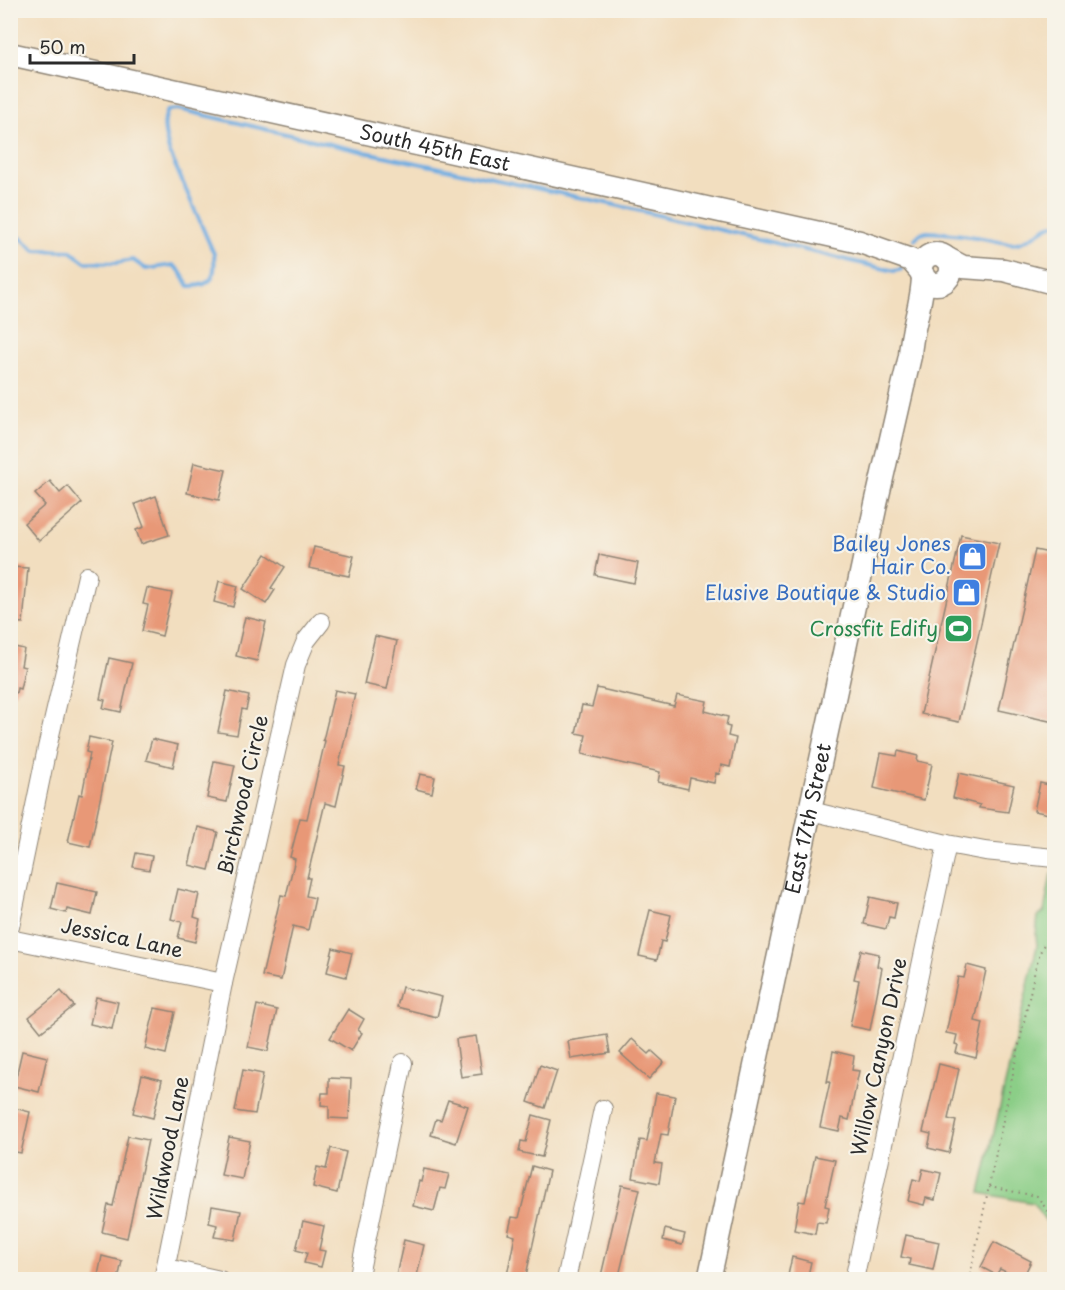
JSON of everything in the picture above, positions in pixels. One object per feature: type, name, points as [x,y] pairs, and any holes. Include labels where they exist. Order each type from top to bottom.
[{"type":"main road","name":"South 45th East","points":[[10,54],[860,242],[889,244],[935,271],[1054,284]]},
{"type":"main road","name":"East 17th Street","points":[[709,1280],[876,504],[910,356],[916,346],[935,292],[935,271]]},
{"type":"street","points":[[10,927],[47,748],[87,576]]},
{"type":"street","name":"Birchwood Circle","points":[[223,983],[296,665],[306,641],[321,622]]},
{"type":"street","points":[[811,811],[947,844],[1054,858]]},
{"type":"street","name":"Willow Canyon Drive","points":[[854,1280],[947,844]]},
{"type":"street","name":"Jessica Lane","points":[[10,939],[223,983]]},
{"type":"street","name":"Wildwood Lane","points":[[220,1280],[165,1274],[223,983]]},
{"type":"street","points":[[358,1280],[403,1063]]},
{"type":"street","points":[[566,1280],[603,1108]]},
{"type":"path","points":[[969,1280],[1035,970],[1042,947],[1054,934]]},
{"type":"path","points":[[988,1187],[1037,1196],[1054,1220]]},
{"type":"green space","points":[[1051,874],[1054,874],[1054,1232],[1033,1203],[980,1193],[1037,946],[1038,916],[1044,912]]},
{"type":"building","points":[[194,463],[226,470],[219,500],[187,493]]},
{"type":"building","points":[[50,481],[60,493],[68,486],[82,503],[39,541],[24,523],[45,505],[35,494]]},
{"type":"building","points":[[156,496],[169,535],[141,544],[136,530],[144,527],[135,504]]},
{"type":"building","points":[[961,535],[999,543],[959,722],[921,714]]},
{"type":"building","points":[[314,547],[354,556],[349,576],[309,568]]},
{"type":"building","points":[[1035,550],[1054,554],[1054,722],[999,710]]},
{"type":"building","points":[[266,554],[285,567],[271,588],[275,590],[266,604],[243,589]]},
{"type":"building","points":[[599,555],[638,563],[634,583],[595,575]]},
{"type":"building","points":[[10,567],[28,568],[23,623],[10,622]]},
{"type":"building","points":[[219,581],[238,586],[233,607],[214,602]]},
{"type":"building","points":[[147,588],[172,593],[162,636],[142,631],[148,605],[143,604]]},
{"type":"building","points":[[245,617],[266,622],[257,661],[236,656]]},
{"type":"building","points":[[375,636],[397,641],[387,689],[364,684]]},
{"type":"building","points":[[10,646],[24,649],[21,666],[25,667],[20,689],[17,688],[16,693],[10,692]]},
{"type":"building","points":[[109,658],[132,663],[121,712],[103,708],[105,700],[100,699]]},
{"type":"building","points":[[597,688],[674,706],[677,695],[707,701],[705,711],[728,717],[726,726],[730,727],[728,736],[736,738],[730,767],[721,765],[714,783],[690,778],[688,789],[658,782],[660,772],[582,754],[586,735],[576,733],[582,705],[592,707]]},
{"type":"building","points":[[335,690],[355,694],[339,765],[345,766],[336,806],[325,803],[307,878],[310,878],[306,896],[315,898],[308,930],[293,926],[281,980],[262,976],[281,895],[286,896],[295,859],[290,857],[300,818],[307,819]]},
{"type":"building","points":[[227,691],[249,696],[246,710],[242,709],[237,735],[218,732]]},
{"type":"building","points":[[89,737],[112,742],[90,847],[68,842],[79,794],[82,795],[90,753],[86,752]]},
{"type":"building","points":[[152,739],[178,745],[173,767],[146,760]]},
{"type":"building","points":[[898,751],[918,756],[917,761],[932,764],[924,800],[874,788],[881,753],[897,756]]},
{"type":"building","points":[[214,761],[235,765],[227,802],[207,798]]},
{"type":"building","points":[[959,773],[1014,785],[1008,812],[979,808],[980,805],[953,798]]},
{"type":"building","points":[[420,774],[435,777],[432,793],[416,789]]},
{"type":"building","points":[[1040,783],[1054,786],[1054,815],[1034,811]]},
{"type":"building","points":[[198,827],[218,832],[209,870],[189,865]]},
{"type":"building","points":[[136,853],[152,856],[149,870],[133,867]]},
{"type":"building","points":[[57,883],[97,892],[92,915],[67,909],[66,913],[51,909]]},
{"type":"building","points":[[178,889],[199,894],[194,917],[200,919],[195,942],[178,938],[182,922],[171,919]]},
{"type":"building","points":[[870,897],[897,903],[894,918],[889,917],[886,929],[864,924]]},
{"type":"building","points":[[650,910],[671,915],[665,942],[661,941],[657,960],[639,956]]},
{"type":"building","points":[[333,948],[352,953],[346,977],[327,972]]},
{"type":"building","points":[[861,950],[879,954],[877,966],[882,968],[870,1030],[850,1026],[859,980],[854,979]]},
{"type":"building","points":[[967,965],[986,970],[975,1021],[983,1023],[976,1058],[956,1053],[957,1035],[946,1033],[958,977],[964,978]]},
{"type":"building","points":[[402,987],[442,997],[437,1017],[397,1007]]},
{"type":"building","points":[[61,991],[74,1006],[41,1032],[29,1017]]},
{"type":"building","points":[[96,997],[118,1002],[112,1029],[90,1024]]},
{"type":"building","points":[[257,1005],[277,1010],[268,1051],[248,1047]]},
{"type":"building","points":[[155,1008],[175,1012],[166,1054],[145,1049]]},
{"type":"building","points":[[348,1009],[364,1019],[358,1030],[362,1033],[351,1051],[330,1038]]},
{"type":"building","points":[[607,1035],[610,1053],[571,1059],[568,1041]]},
{"type":"building","points":[[476,1036],[482,1074],[461,1077],[456,1039]]},
{"type":"building","points":[[632,1039],[649,1054],[652,1051],[664,1062],[649,1079],[620,1053]]},
{"type":"building","points":[[22,1051],[47,1057],[39,1092],[14,1086]]},
{"type":"building","points":[[833,1051],[854,1056],[852,1070],[859,1071],[849,1120],[842,1118],[839,1131],[820,1127],[830,1082],[827,1082]]},
{"type":"building","points":[[939,1064],[959,1069],[948,1119],[956,1121],[949,1153],[928,1148],[931,1134],[923,1132]]},
{"type":"building","points":[[540,1065],[557,1071],[545,1108],[528,1102]]},
{"type":"building","points":[[243,1070],[263,1074],[255,1114],[235,1111]]},
{"type":"building","points":[[142,1075],[162,1080],[153,1118],[133,1113]]},
{"type":"building","points":[[329,1078],[351,1079],[349,1119],[329,1118],[329,1106],[321,1105],[322,1093],[329,1093]]},
{"type":"building","points":[[656,1093],[675,1096],[668,1135],[661,1134],[655,1163],[662,1164],[659,1183],[633,1178],[640,1140],[647,1141]]},
{"type":"building","points":[[448,1100],[468,1106],[456,1143],[431,1135],[436,1119],[441,1120]]},
{"type":"building","points":[[10,1107],[30,1112],[21,1153],[10,1151]]},
{"type":"building","points":[[533,1115],[551,1120],[542,1157],[519,1152],[521,1141],[526,1142]]},
{"type":"building","points":[[128,1136],[148,1140],[127,1238],[102,1232],[108,1205],[113,1206]]},
{"type":"building","points":[[229,1137],[250,1141],[242,1179],[221,1175]]},
{"type":"building","points":[[331,1148],[346,1152],[337,1193],[313,1187],[317,1167],[326,1169]]},
{"type":"building","points":[[815,1156],[835,1160],[825,1206],[829,1207],[826,1223],[817,1222],[815,1234],[794,1230],[799,1201],[805,1202]]},
{"type":"building","points":[[532,1166],[549,1171],[525,1280],[506,1280],[515,1236],[508,1234],[512,1217],[519,1218]]},
{"type":"building","points":[[424,1169],[449,1174],[445,1189],[440,1188],[434,1211],[413,1206]]},
{"type":"building","points":[[923,1169],[941,1173],[935,1200],[926,1198],[924,1205],[908,1201],[913,1179],[920,1181]]},
{"type":"building","points":[[622,1185],[640,1189],[618,1280],[601,1276]]},
{"type":"building","points":[[212,1206],[241,1211],[235,1240],[214,1237],[217,1225],[209,1223]]},
{"type":"building","points":[[303,1221],[324,1226],[319,1250],[325,1251],[321,1267],[304,1263],[307,1253],[296,1250]]},
{"type":"building","points":[[665,1229],[685,1234],[682,1245],[663,1240]]},
{"type":"building","points":[[906,1235],[939,1242],[933,1270],[909,1265],[910,1259],[901,1257]]},
{"type":"building","points":[[404,1240],[424,1245],[416,1280],[395,1280]]},
{"type":"building","points":[[994,1242],[1031,1261],[1022,1280],[1000,1269],[996,1275],[981,1267]]},
{"type":"building","points":[[102,1256],[122,1261],[118,1280],[97,1280]]},
{"type":"building","points":[[792,1257],[811,1262],[807,1280],[787,1280]]},
{"type":"waterway","points":[[10,236],[21,238],[35,250],[71,251],[85,262],[116,263],[133,260],[146,269],[173,265],[189,286],[203,285],[208,282],[213,274],[214,254],[169,151],[164,125],[168,110],[178,109],[356,150],[615,205],[881,268],[895,271],[902,269]]},
{"type":"waterway","points":[[915,239],[927,232],[1014,244],[1027,240],[1054,224]]},
{"type":"place","name":"Bailey Jones Hair Co.","points":[[972,556]]},
{"type":"place","name":"Elusive Boutique & Studio","points":[[967,593]]},
{"type":"place","name":"Crossfit Edify","points":[[959,629]]}]
